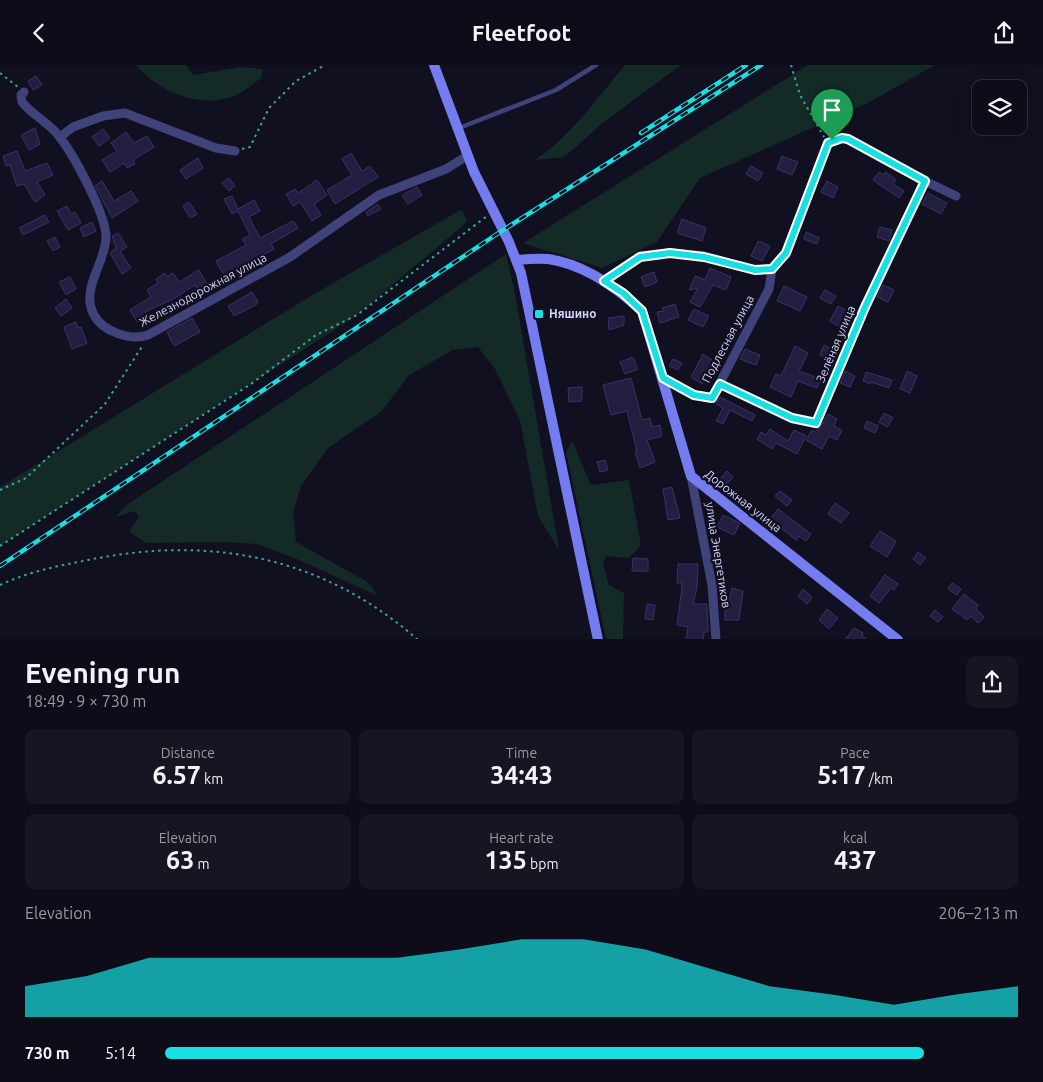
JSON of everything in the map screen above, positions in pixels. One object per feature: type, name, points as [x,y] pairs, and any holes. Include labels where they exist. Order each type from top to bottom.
[{"type":"street","points":[[434,65],[467,156],[517,260],[598,639]]},
{"type":"street","name":"Железнодорожная улица","points":[[24,92],[20,95],[22,102],[60,137],[91,191],[105,229],[103,253],[91,289],[93,313],[105,327],[120,334],[142,337],[148,335],[290,257],[378,195],[446,169],[467,156]]},
{"type":"street","points":[[60,137],[73,127],[103,116],[125,113],[216,148],[235,151]]},
{"type":"street","points":[[828,143],[838,138],[848,139],[956,196]]},
{"type":"street","name":"Подлесная улица","points":[[663,378],[694,395],[712,398],[769,289],[772,269],[786,253],[828,143]]},
{"type":"street","name":"Зелёная улица","points":[[720,384],[792,418],[816,423],[865,307],[925,181]]},
{"type":"street","points":[[604,281],[640,257],[670,253],[704,257],[755,270],[772,269]]},
{"type":"street","name":"Дорожная улица","points":[[517,260],[548,259],[583,269],[623,293],[642,311],[691,475],[898,639]]},
{"type":"street","name":"улица Энергетиков","points":[[691,475],[712,585],[716,639]]},
{"type":"lane","points":[[457,129],[556,89],[596,65]]},
{"type":"path","points":[[235,151],[250,147],[269,109],[296,81],[325,65]]},
{"type":"path","points":[[791,65],[800,95],[828,143]]},
{"type":"path","points":[[0,73],[24,92]]},
{"type":"path","points":[[0,546],[250,384],[316,335],[357,315],[493,211]]},
{"type":"path","points":[[0,491],[26,479],[105,404],[140,353],[148,335]]},
{"type":"path","points":[[0,585],[41,570],[137,551],[196,550],[245,554],[295,567],[348,590],[418,639]]},
{"type":"green space","points":[[136,65],[186,65],[193,75],[242,67],[263,69],[261,78],[235,96],[222,100],[208,100],[181,96],[168,90],[145,75]]},
{"type":"green space","points":[[625,65],[681,65],[604,122],[563,157],[535,160],[572,128]]},
{"type":"green space","points":[[808,65],[935,65],[868,103],[700,178],[657,242],[602,268],[523,243]]},
{"type":"green space","points":[[462,209],[467,222],[357,315],[0,546],[0,487],[309,297]]},
{"type":"green space","points":[[506,254],[515,293],[559,550],[538,516],[520,420],[495,369],[478,347],[453,350],[409,375],[382,411],[328,448],[301,486],[293,513],[296,542],[364,580],[372,586],[376,595],[297,559],[257,544],[223,542],[146,543],[129,532],[139,517],[135,511],[116,517],[125,506]]},
{"type":"green space","points":[[572,441],[591,485],[629,480],[641,545],[629,558],[606,556],[603,563],[609,585],[624,593],[623,639],[606,639],[566,452]]},
{"type":"building","points":[[36,76],[42,85],[33,90],[28,81]]},
{"type":"building","points":[[35,128],[40,144],[29,150],[21,135]]},
{"type":"building","points":[[103,129],[110,138],[99,146],[92,137]]},
{"type":"building","points":[[126,132],[134,143],[147,136],[154,147],[133,160],[135,164],[127,168],[124,163],[110,172],[102,160],[117,151],[111,143]]},
{"type":"building","points":[[17,151],[25,171],[47,163],[53,175],[37,182],[45,195],[35,202],[24,184],[17,186],[10,165],[6,166],[3,156]]},
{"type":"building","points":[[351,153],[362,171],[370,166],[378,177],[335,204],[327,190],[352,175],[342,159]]},
{"type":"building","points":[[782,156],[798,162],[792,175],[777,169]]},
{"type":"building","points":[[198,158],[203,168],[186,179],[180,170]]},
{"type":"building","points":[[751,166],[763,173],[758,181],[746,174]]},
{"type":"building","points":[[879,172],[883,175],[886,172],[896,180],[893,184],[904,191],[899,198],[873,180]]},
{"type":"building","points":[[229,178],[235,186],[229,191],[222,183]]},
{"type":"building","points":[[317,180],[327,195],[314,204],[321,215],[312,221],[300,202],[293,206],[286,194],[295,189],[298,193]]},
{"type":"building","points":[[102,181],[114,201],[131,191],[138,201],[112,218],[95,186]]},
{"type":"building","points":[[827,181],[838,187],[833,198],[821,192]]},
{"type":"building","points":[[417,187],[422,195],[408,204],[402,195]]},
{"type":"building","points":[[928,193],[947,203],[941,214],[922,204]]},
{"type":"building","points":[[232,196],[238,209],[254,200],[260,211],[249,217],[260,238],[293,221],[298,228],[271,244],[274,249],[224,275],[216,261],[246,245],[242,239],[250,235],[238,211],[232,214],[224,199]]},
{"type":"building","points":[[189,202],[197,214],[190,218],[183,206]]},
{"type":"building","points":[[378,204],[381,209],[368,216],[366,212]]},
{"type":"building","points":[[67,206],[71,214],[75,212],[81,223],[68,230],[57,211]]},
{"type":"building","points":[[45,215],[49,222],[23,235],[19,228]]},
{"type":"building","points":[[682,219],[706,228],[702,241],[677,233]]},
{"type":"building","points":[[92,222],[96,231],[84,237],[80,228]]},
{"type":"building","points":[[880,227],[892,230],[889,241],[877,237]]},
{"type":"building","points":[[806,232],[819,238],[817,244],[804,239]]},
{"type":"building","points":[[118,233],[127,247],[120,251],[131,268],[122,274],[110,253],[116,248],[112,236]]},
{"type":"building","points":[[55,237],[60,247],[53,251],[47,241]]},
{"type":"building","points":[[758,241],[770,246],[762,261],[751,256]]},
{"type":"building","points":[[710,268],[731,277],[726,290],[713,285],[700,307],[690,302],[698,288],[689,290],[695,276],[705,280]]},
{"type":"building","points":[[199,270],[207,284],[198,290],[195,285],[175,298],[145,312],[148,316],[137,322],[130,310],[151,297],[147,290],[158,283],[156,279],[165,273],[167,277],[173,273],[179,282]]},
{"type":"building","points":[[654,272],[657,282],[645,287],[641,277]]},
{"type":"building","points":[[70,277],[76,289],[66,295],[59,282]]},
{"type":"building","points":[[883,285],[894,290],[888,302],[877,297]]},
{"type":"building","points":[[784,286],[807,297],[800,311],[777,301]]},
{"type":"building","points":[[825,290],[836,296],[831,304],[820,298]]},
{"type":"building","points":[[252,292],[258,302],[256,305],[234,316],[228,306]]},
{"type":"building","points":[[66,299],[72,308],[61,316],[55,308]]},
{"type":"building","points":[[675,304],[679,317],[660,323],[657,312],[664,311],[662,308]]},
{"type":"building","points":[[838,306],[849,312],[840,327],[830,321]]},
{"type":"building","points":[[694,309],[709,316],[703,327],[688,320]]},
{"type":"building","points":[[624,316],[624,325],[609,330],[608,318]]},
{"type":"building","points":[[192,318],[200,332],[174,346],[167,332]]},
{"type":"building","points":[[76,322],[78,328],[81,327],[87,343],[72,349],[64,327]]},
{"type":"building","points":[[824,345],[835,350],[830,360],[820,355]]},
{"type":"building","points":[[795,346],[808,353],[799,371],[821,379],[817,388],[798,381],[791,397],[770,387],[776,374],[781,376]]},
{"type":"building","points":[[745,349],[760,355],[756,365],[740,359]]},
{"type":"building","points":[[703,354],[716,363],[702,384],[691,377]]},
{"type":"building","points":[[633,357],[638,369],[625,374],[620,362]]},
{"type":"building","points":[[673,359],[682,363],[678,370],[669,366]]},
{"type":"building","points":[[845,371],[855,376],[850,387],[840,383]]},
{"type":"building","points":[[907,371],[917,376],[910,393],[900,389]]},
{"type":"building","points":[[866,372],[892,380],[889,388],[863,381]]},
{"type":"building","points":[[631,378],[642,420],[650,418],[652,427],[660,425],[662,436],[647,440],[655,462],[640,468],[627,411],[611,415],[603,385]]},
{"type":"building","points":[[582,387],[582,401],[569,402],[568,388]]},
{"type":"building","points":[[720,397],[755,415],[752,421],[730,410],[723,424],[716,421],[723,408],[716,404]]},
{"type":"building","points":[[884,413],[893,418],[887,427],[879,422]]},
{"type":"building","points":[[828,414],[837,419],[834,426],[842,430],[837,440],[829,436],[822,449],[806,440],[812,430],[814,432],[820,428]]},
{"type":"building","points":[[867,421],[878,426],[875,433],[864,428]]},
{"type":"building","points":[[770,429],[788,441],[794,430],[806,436],[797,454],[776,443],[772,449],[757,439],[761,432],[766,435]]},
{"type":"building","points":[[605,460],[608,470],[600,472],[597,462]]},
{"type":"building","points":[[727,471],[733,477],[727,484],[721,478]]},
{"type":"building","points":[[672,487],[680,518],[668,520],[663,489]]},
{"type":"building","points":[[780,491],[792,500],[787,506],[775,496]]},
{"type":"building","points":[[835,503],[849,513],[841,523],[828,514]]},
{"type":"building","points":[[778,509],[811,534],[806,541],[799,536],[796,540],[770,519]]},
{"type":"building","points":[[723,515],[740,523],[734,535],[717,527]]},
{"type":"building","points":[[880,531],[896,541],[887,557],[870,546]]},
{"type":"building","points":[[918,552],[926,558],[920,565],[913,559]]},
{"type":"building","points":[[633,558],[648,559],[648,571],[632,571]]},
{"type":"building","points":[[678,564],[698,564],[697,588],[693,604],[707,604],[708,632],[704,632],[703,639],[686,639],[688,627],[677,625],[682,583],[677,583]]},
{"type":"building","points":[[885,575],[898,584],[894,590],[891,588],[879,603],[870,596]]},
{"type":"building","points":[[952,583],[961,589],[957,595],[948,589]]},
{"type":"building","points":[[732,588],[743,591],[739,620],[725,620],[725,610],[727,610]]},
{"type":"building","points":[[803,589],[812,597],[807,604],[798,596]]},
{"type":"building","points":[[964,594],[978,605],[976,609],[984,617],[978,623],[971,616],[967,620],[952,609]]},
{"type":"building","points":[[647,604],[655,605],[653,620],[645,619]]},
{"type":"building","points":[[827,609],[838,618],[829,629],[819,620]]},
{"type":"building","points":[[935,610],[943,617],[938,622],[930,616]]},
{"type":"building","points":[[854,628],[863,633],[862,635],[866,639],[846,639]]},
{"type":"railway","points":[[641,133],[746,65]]},
{"type":"railway","points":[[0,566],[497,234],[761,65]]},
{"type":"place","name":"Няшино","points":[[539,314]]},
{"type":"route","points":[[846,137],[925,181],[865,307],[816,423],[792,418],[720,384],[712,398],[694,395],[663,378],[642,311],[623,293],[604,281],[640,257],[670,253],[704,257],[755,270],[772,269],[786,253],[828,143],[832,140],[846,137]]}]
